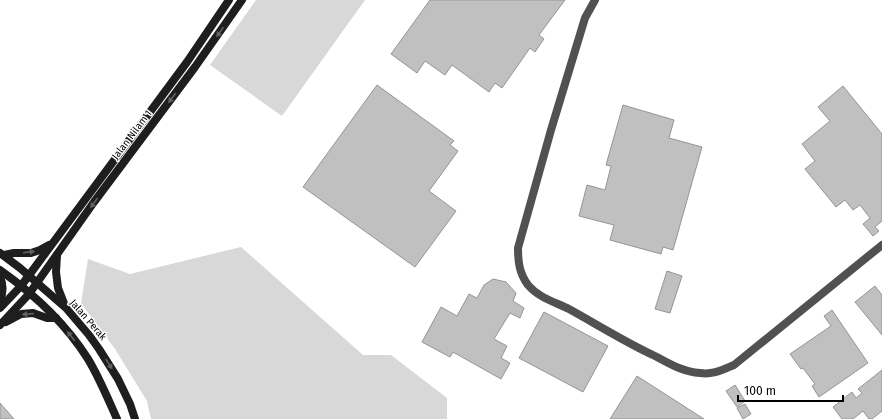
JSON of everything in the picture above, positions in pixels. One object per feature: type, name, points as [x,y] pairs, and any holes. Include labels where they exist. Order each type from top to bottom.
[{"type":"main road","name":"Jalan Nilam 1","points":[[0,308],[29,276],[187,62],[229,0]]},
{"type":"main road","name":"Jalan Nilam 1","points":[[1,325],[29,294],[94,202],[195,67],[242,0]]},
{"type":"main road","points":[[2,254],[31,253],[52,244]]},
{"type":"main road","name":"Jalan Perak","points":[[2,254],[66,308],[100,349],[130,404],[135,419]]},
{"type":"main road","points":[[57,254],[57,282],[66,308]]},
{"type":"main road","points":[[0,270],[21,286],[56,318],[71,336],[88,359],[101,383],[117,419]]},
{"type":"main road","points":[[0,277],[3,289],[0,301]]},
{"type":"main road","points":[[1,325],[21,314],[33,313],[48,318],[56,318]]},
{"type":"street","points":[[595,0],[586,18],[551,130],[518,248],[518,262],[521,274],[528,285],[536,293],[568,309],[631,345],[681,370],[700,374],[716,373],[734,365],[882,245]]},
{"type":"shaded area","points":[[256,0],[365,0],[282,116],[210,65]]},
{"type":"shaded area","points":[[241,247],[363,355],[391,355],[447,398],[447,419],[151,419],[147,401],[115,349],[81,303],[88,259],[130,274]]},
{"type":"building","points":[[430,0],[565,0],[539,35],[544,39],[535,52],[530,48],[502,88],[495,83],[489,92],[452,65],[445,75],[425,61],[417,73],[391,54]]},
{"type":"building","points":[[377,85],[454,141],[450,145],[458,151],[429,191],[456,211],[415,267],[303,187]]},
{"type":"building","points":[[843,86],[882,134],[882,221],[875,227],[879,231],[873,236],[863,224],[870,218],[860,205],[853,210],[845,200],[836,207],[805,169],[815,161],[802,144],[830,121],[818,107]]},
{"type":"building","points":[[623,105],[674,120],[669,138],[702,147],[673,250],[663,247],[661,254],[610,240],[614,225],[579,216],[587,185],[605,190],[611,166],[606,165]]},
{"type":"building","points":[[667,271],[682,276],[670,313],[655,309]]},
{"type":"building","points":[[493,279],[506,282],[516,293],[513,301],[524,308],[520,318],[510,313],[494,339],[507,346],[501,358],[510,363],[501,379],[453,352],[450,357],[422,342],[441,307],[457,316],[469,294],[477,298],[484,285]]},
{"type":"building","points":[[875,286],[882,295],[882,335],[855,302]]},
{"type":"building","points":[[832,310],[868,363],[819,397],[812,386],[815,384],[790,354],[831,326],[824,316]]},
{"type":"building","points":[[544,312],[608,346],[583,392],[519,358]]},
{"type":"building","points":[[882,370],[882,411],[872,419],[869,419],[863,411],[853,419],[842,419],[833,407],[852,392],[856,398],[862,393],[858,389]]},
{"type":"building","points":[[637,376],[704,419],[610,419]]},
{"type":"building","points":[[735,385],[745,401],[737,407],[726,391]]},
{"type":"building","points":[[0,403],[14,419],[0,419]]},
{"type":"building","points":[[745,404],[751,414],[743,419],[737,408]]}]
